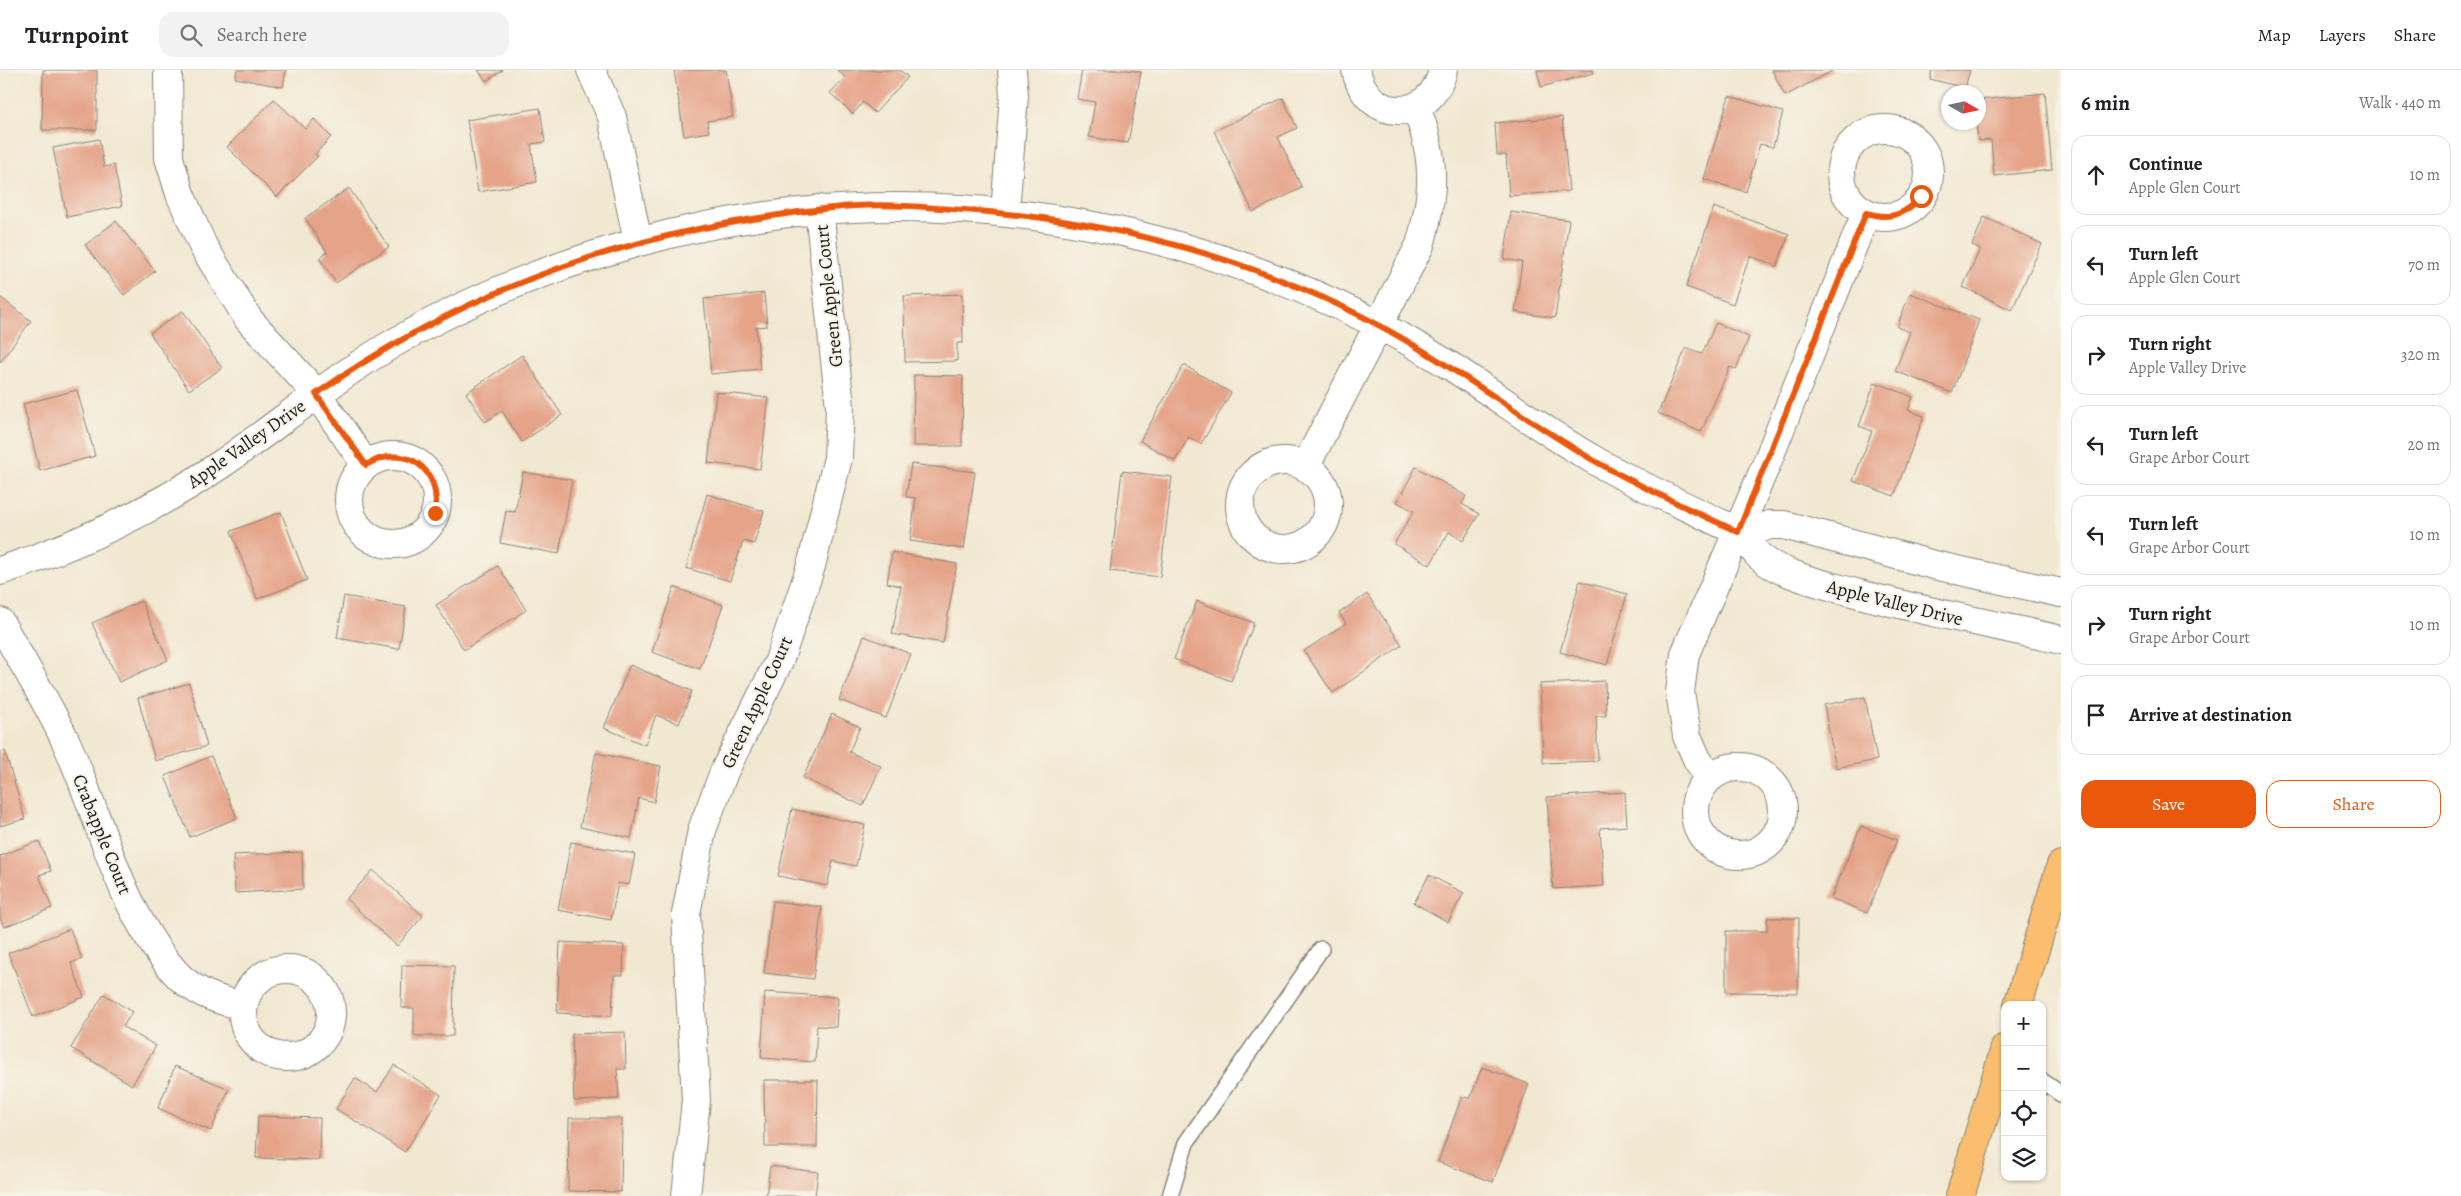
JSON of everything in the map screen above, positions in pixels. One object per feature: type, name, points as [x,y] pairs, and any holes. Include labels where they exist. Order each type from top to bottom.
[{"type":"main road","points":[[2019,1001],[2061,865]]},
{"type":"main road","points":[[1960,1196],[2001,1062]]},
{"type":"street","points":[[168,70],[169,158],[180,194],[203,246],[249,320],[316,394],[366,465]]},
{"type":"street","points":[[591,70],[612,117],[638,242]]},
{"type":"street","points":[[1005,213],[1014,96],[1012,70]]},
{"type":"street","points":[[1356,70],[1363,92],[1371,100],[1393,110],[1416,107],[1435,93],[1443,70]]},
{"type":"street","points":[[1305,467],[1420,245],[1430,214],[1433,187],[1431,158],[1425,129],[1416,107]]},
{"type":"street","name":"Apple Valley Drive","points":[[0,571],[68,546],[160,502],[229,459],[316,394],[401,338],[487,295],[552,270],[638,242],[704,227],[819,209],[878,205],[1005,213],[1078,223],[1187,248],[1278,278],[1378,325],[1448,365],[1594,460],[1680,505],[1742,534],[1758,555],[1786,572],[1897,604],[2061,640]]},
{"type":"street","name":"Green Apple Court","points":[[686,1196],[696,1100],[686,914],[702,830],[724,772],[779,660],[811,566],[838,458],[840,407],[819,209]]},
{"type":"street","points":[[1710,778],[1697,759],[1687,736],[1680,692],[1684,654],[1742,534],[1866,213]]},
{"type":"street","points":[[1742,534],[1768,525],[1799,528],[1925,563],[2061,593]]},
{"type":"street","name":"Crabapple Court","points":[[0,622],[66,742],[136,917],[174,972],[199,991],[228,1003],[244,1005]]},
{"type":"lane","points":[[1170,1196],[1186,1144],[1321,949]]},
{"type":"lane","points":[[2046,1084],[2061,1094]]},
{"type":"building","points":[[43,70],[97,70],[97,130],[42,130]]},
{"type":"building","points":[[237,70],[286,70],[283,87],[235,78]]},
{"type":"building","points":[[478,70],[503,70],[486,81]]},
{"type":"building","points":[[674,70],[726,70],[733,117],[707,121],[709,132],[684,136]]},
{"type":"building","points":[[837,70],[900,70],[908,77],[875,113],[863,102],[853,114],[830,93],[845,77]]},
{"type":"building","points":[[1082,70],[1127,70],[1141,72],[1128,143],[1089,137],[1095,102],[1077,99]]},
{"type":"building","points":[[1537,70],[1593,70],[1594,73],[1541,87]]},
{"type":"building","points":[[1772,70],[1834,70],[1785,96]]},
{"type":"building","points":[[1932,70],[1970,70],[1966,85],[1953,85],[1930,79]]},
{"type":"building","points":[[2045,93],[2052,170],[1994,176],[1991,140],[1978,141],[1977,130],[1986,130],[1986,99]]},
{"type":"building","points":[[1729,96],[1783,112],[1773,147],[1760,144],[1746,192],[1704,179]]},
{"type":"building","points":[[1283,98],[1297,128],[1278,137],[1302,188],[1253,212],[1214,131]]},
{"type":"building","points":[[274,99],[305,129],[314,119],[331,137],[315,154],[318,156],[277,197],[227,147]]},
{"type":"building","points":[[540,108],[545,142],[531,144],[537,182],[478,192],[467,120]]},
{"type":"building","points":[[1562,117],[1569,191],[1509,196],[1506,155],[1497,155],[1495,123]]},
{"type":"building","points":[[99,139],[104,167],[114,165],[122,206],[67,217],[53,148]]},
{"type":"building","points":[[349,188],[389,247],[336,283],[319,258],[327,252],[305,218]]},
{"type":"building","points":[[1714,207],[1789,234],[1777,266],[1750,256],[1733,304],[1686,287]]},
{"type":"building","points":[[1511,212],[1569,220],[1555,318],[1515,312],[1522,262],[1504,259]]},
{"type":"building","points":[[1984,217],[2042,244],[2012,310],[1963,287],[1980,249],[1972,245]]},
{"type":"building","points":[[116,221],[155,271],[124,295],[85,245]]},
{"type":"building","points":[[764,293],[767,326],[756,327],[760,369],[711,374],[704,299]]},
{"type":"building","points":[[1910,293],[1979,320],[1952,393],[1895,371],[1910,332],[1897,327]]},
{"type":"building","points":[[962,294],[963,343],[957,343],[957,361],[905,362],[904,296]]},
{"type":"building","points":[[0,297],[31,321],[0,362]]},
{"type":"building","points":[[183,311],[222,368],[189,390],[150,333]]},
{"type":"building","points":[[1716,323],[1749,337],[1736,369],[1730,367],[1701,432],[1658,413],[1686,348],[1702,354]]},
{"type":"building","points":[[522,355],[562,415],[522,442],[502,411],[485,422],[466,393]]},
{"type":"building","points":[[1184,365],[1231,393],[1201,444],[1189,437],[1175,461],[1140,441]]},
{"type":"building","points":[[914,375],[963,376],[962,446],[913,446]]},
{"type":"building","points":[[1875,382],[1913,397],[1908,410],[1924,416],[1894,496],[1853,481],[1872,431],[1859,426]]},
{"type":"building","points":[[77,390],[95,456],[40,471],[23,404]]},
{"type":"building","points":[[716,392],[769,398],[760,469],[708,463]]},
{"type":"building","points":[[911,464],[975,472],[964,549],[910,541],[916,498],[906,497]]},
{"type":"building","points":[[1416,467],[1466,496],[1462,504],[1479,514],[1463,541],[1449,532],[1430,565],[1394,544],[1414,511],[1397,502]]},
{"type":"building","points":[[1122,471],[1172,477],[1160,577],[1110,571]]},
{"type":"building","points":[[523,472],[572,480],[559,554],[500,543],[506,511],[515,512]]},
{"type":"building","points":[[707,494],[764,511],[754,544],[743,541],[730,581],[686,568]]},
{"type":"building","points":[[281,512],[307,580],[257,599],[231,531]]},
{"type":"building","points":[[892,552],[957,564],[943,643],[892,634],[901,586],[887,583]]},
{"type":"building","points":[[498,566],[526,610],[464,650],[436,605]]},
{"type":"building","points":[[1580,581],[1627,594],[1607,665],[1560,652]]},
{"type":"building","points":[[674,587],[723,605],[700,669],[652,652]]},
{"type":"building","points":[[1367,594],[1402,645],[1333,693],[1304,651],[1346,623],[1339,613]]},
{"type":"building","points":[[344,596],[406,607],[399,649],[337,638]]},
{"type":"building","points":[[141,601],[168,660],[119,682],[92,623]]},
{"type":"building","points":[[1197,601],[1254,623],[1231,681],[1174,659]]},
{"type":"building","points":[[864,636],[911,654],[886,718],[839,700]]},
{"type":"building","points":[[630,665],[692,691],[679,724],[656,715],[645,745],[604,728]]},
{"type":"building","points":[[1605,681],[1606,716],[1596,716],[1598,761],[1543,763],[1540,684]]},
{"type":"building","points":[[189,683],[207,746],[155,761],[138,698]]},
{"type":"building","points":[[1865,697],[1877,760],[1836,768],[1824,705]]},
{"type":"building","points":[[832,714],[860,727],[849,752],[881,766],[863,806],[803,778]]},
{"type":"building","points":[[5,751],[25,819],[0,826],[0,752]]},
{"type":"building","points":[[596,753],[661,766],[654,802],[639,798],[631,838],[580,827]]},
{"type":"building","points":[[211,756],[237,818],[190,837],[165,776]]},
{"type":"building","points":[[1625,792],[1627,826],[1600,828],[1604,886],[1553,889],[1547,797]]},
{"type":"building","points":[[792,809],[865,825],[856,866],[833,861],[827,886],[778,876]]},
{"type":"building","points":[[1861,826],[1897,840],[1867,913],[1831,898]]},
{"type":"building","points":[[39,841],[51,871],[39,875],[52,908],[4,927],[0,918],[0,856]]},
{"type":"building","points":[[571,842],[635,854],[629,885],[618,883],[611,920],[558,910]]},
{"type":"building","points":[[302,852],[303,889],[235,893],[233,855]]},
{"type":"building","points":[[373,870],[423,916],[397,946],[346,899]]},
{"type":"building","points":[[1429,875],[1464,893],[1448,922],[1414,903]]},
{"type":"building","points":[[773,901],[822,907],[813,979],[764,973]]},
{"type":"building","points":[[1767,918],[1799,918],[1798,993],[1726,992],[1726,931],[1767,931]]},
{"type":"building","points":[[70,929],[82,959],[71,963],[84,997],[33,1017],[8,953]]},
{"type":"building","points":[[560,942],[624,945],[623,975],[614,975],[612,1016],[557,1013]]},
{"type":"building","points":[[402,965],[454,966],[453,1036],[414,1036],[414,1008],[401,1008]]},
{"type":"building","points":[[765,992],[838,997],[836,1027],[817,1026],[815,1062],[761,1058]]},
{"type":"building","points":[[104,994],[132,1012],[123,1027],[156,1046],[132,1085],[71,1048]]},
{"type":"building","points":[[625,1032],[626,1069],[617,1069],[619,1099],[574,1101],[572,1034]]},
{"type":"building","points":[[394,1065],[441,1095],[405,1152],[336,1109],[355,1078],[377,1092]]},
{"type":"building","points":[[175,1066],[229,1089],[211,1131],[158,1108]]},
{"type":"building","points":[[1482,1067],[1529,1084],[1493,1182],[1438,1162],[1462,1096],[1470,1099]]},
{"type":"building","points":[[764,1080],[818,1080],[817,1147],[765,1147]]},
{"type":"building","points":[[258,1116],[320,1118],[319,1160],[256,1158]]},
{"type":"building","points":[[569,1118],[622,1118],[621,1192],[568,1191]]},
{"type":"building","points":[[770,1166],[818,1172],[815,1196],[766,1196]]},
{"type":"route","points":[[435,513],[437,501],[436,488],[431,477],[423,467],[413,460],[401,456],[388,456],[376,459],[366,465],[316,394],[401,338],[487,295],[572,263],[638,242],[679,232],[819,209],[878,205],[1005,213],[1078,223],[1127,232],[1187,248],[1278,278],[1386,328],[1448,365],[1531,421],[1594,460],[1680,505],[1738,532],[1866,213],[1879,217],[1891,217],[1903,213],[1914,206],[1921,196]]}]
